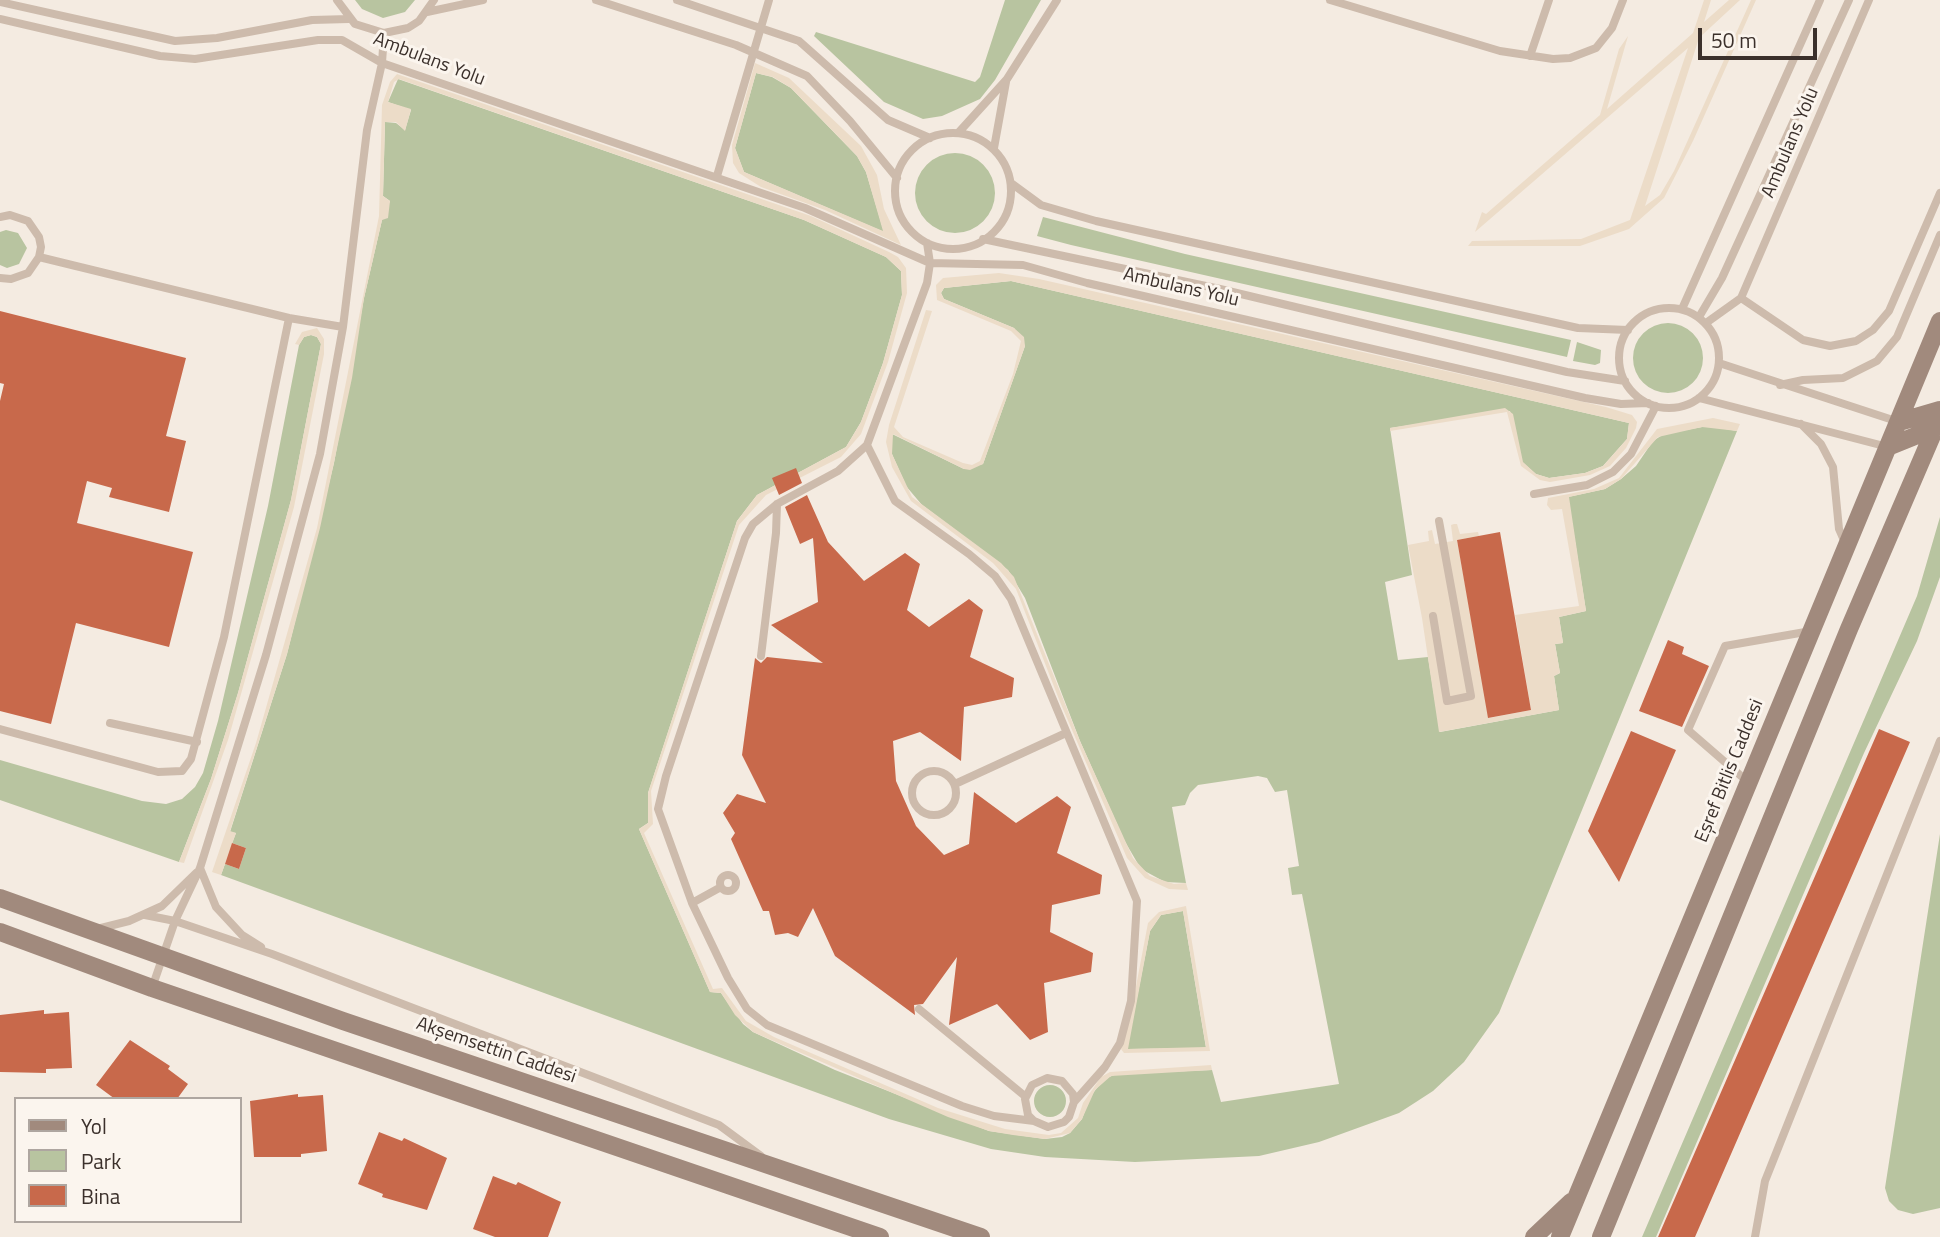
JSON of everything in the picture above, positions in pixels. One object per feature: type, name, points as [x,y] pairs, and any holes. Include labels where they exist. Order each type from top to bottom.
[{"type":"main road","name":"Eşref Bitlis Caddesi","points":[[1560,1237],[1940,321]]},
{"type":"main road","points":[[1899,422],[1939,418]]},
{"type":"main road","points":[[1888,447],[1939,418]]},
{"type":"main road","points":[[1601,1237],[1849,629],[1939,418]]},
{"type":"main road","name":"Akşemsettin Caddesi","points":[[0,898],[89,931],[981,1237]]},
{"type":"main road","points":[[0,932],[152,988],[880,1237]]},
{"type":"main road","points":[[1534,1237],[1577,1198]]},
{"type":"lane","points":[[337,0],[349,19],[369,31],[384,33],[408,28],[427,12],[434,0]]},
{"type":"lane","points":[[427,12],[483,0]]},
{"type":"lane","points":[[596,0],[753,51],[807,76],[850,121],[897,178]]},
{"type":"lane","points":[[677,0],[761,26],[799,41],[888,120],[930,138]]},
{"type":"lane","points":[[717,176],[769,0]]},
{"type":"lane","points":[[960,132],[1007,79],[1056,0]]},
{"type":"lane","points":[[1330,0],[1500,51],[1570,58],[1595,48],[1612,28],[1623,0]]},
{"type":"lane","points":[[1530,56],[1549,0]]},
{"type":"lane","points":[[1682,309],[1820,0]]},
{"type":"lane","points":[[1699,317],[1722,278],[1849,0]]},
{"type":"lane","name":"Ambulans Yolu","points":[[1741,298],[1869,0]]},
{"type":"lane","points":[[0,2],[175,41],[217,38],[312,20],[349,19]]},
{"type":"lane","name":"Ambulans Yolu","points":[[0,19],[160,56],[195,59],[318,40],[342,40],[382,63],[717,176],[832,218],[930,263],[1023,265],[1087,283],[1585,398],[1621,404],[1652,405]]},
{"type":"lane","points":[[152,988],[175,921],[200,868],[294,555],[320,454],[343,327],[367,130],[382,63],[384,33]]},
{"type":"lane","points":[[994,148],[1007,79]]},
{"type":"lane","points":[[960,132],[978,138],[994,148],[1006,165],[1011,183],[1010,203],[1003,221],[974,245],[955,249],[927,243],[906,225],[897,208],[897,178],[907,154],[930,138],[960,132]]},
{"type":"lane","points":[[1011,183],[1041,205],[1096,221],[1578,328],[1628,330]]},
{"type":"lane","points":[[1706,323],[1741,298],[1803,340],[1830,346],[1856,341],[1873,330],[1889,311],[1940,193]]},
{"type":"lane","points":[[0,217],[19,217],[35,229],[41,247],[35,266],[20,277],[0,278]]},
{"type":"lane","points":[[1780,385],[1803,380],[1843,378],[1877,361],[1897,337],[1940,235]]},
{"type":"lane","points":[[984,239],[1220,289],[1567,372],[1625,381]]},
{"type":"lane","points":[[927,243],[930,263],[927,283],[867,445],[838,471],[776,504],[753,524],[745,538],[658,809],[692,903],[727,978],[747,1009],[767,1025],[962,1106],[994,1115],[1034,1121]]},
{"type":"lane","points":[[39,257],[289,318],[343,327]]},
{"type":"lane","points":[[1667,307],[1682,309],[1699,317],[1706,323],[1717,342],[1719,363],[1710,387],[1699,398],[1679,406],[1652,405],[1635,394],[1625,381],[1619,364],[1620,346],[1628,330],[1651,311],[1667,307]]},
{"type":"lane","points":[[0,729],[170,773],[182,771],[197,742],[230,611],[289,318]]},
{"type":"lane","points":[[1719,363],[1899,422]]},
{"type":"lane","points":[[1699,398],[1888,447]]},
{"type":"lane","points":[[1534,494],[1587,485],[1613,472],[1631,454],[1652,405]]},
{"type":"lane","points":[[1799,422],[1821,444],[1833,467],[1839,529],[1846,546]]},
{"type":"lane","points":[[867,445],[895,501],[969,554],[995,576],[1011,599],[1137,901],[1127,1023],[1120,1043],[1105,1067],[1074,1102],[1069,1117],[1056,1126],[1040,1125],[1025,1107],[1026,1097],[1039,1080],[1055,1078],[1068,1087],[1074,1102]]},
{"type":"lane","points":[[761,656],[776,533],[776,504]]},
{"type":"lane","points":[[1433,616],[1447,701],[1471,696],[1439,521]]},
{"type":"lane","points":[[1748,782],[1688,730],[1725,646],[1811,631]]},
{"type":"lane","points":[[110,723],[197,742]]},
{"type":"lane","points":[[955,784],[1066,733]]},
{"type":"lane","points":[[1755,1237],[1765,1181],[1940,741]]},
{"type":"lane","points":[[930,771],[945,773],[955,784],[956,800],[952,807],[940,814],[926,814],[912,799],[917,778],[930,771]]},
{"type":"lane","points":[[89,931],[145,915],[162,906],[200,868]]},
{"type":"lane","points":[[200,868],[208,890],[222,914],[242,935],[272,954]]},
{"type":"lane","points":[[692,903],[721,887]]},
{"type":"lane","points":[[145,915],[175,921],[272,954],[719,1125],[777,1168]]},
{"type":"lane","points":[[919,1009],[1026,1097]]},
{"type":"green space","points":[[355,0],[415,0],[405,12],[383,18],[362,9]]},
{"type":"green space","points":[[1005,0],[1041,0],[995,80],[980,99],[942,116],[923,119],[884,102],[814,36],[816,32],[975,82],[980,77]]},
{"type":"green space","points":[[756,73],[772,77],[791,88],[857,156],[866,172],[884,232],[744,172],[735,148]]},
{"type":"green space","points":[[398,79],[804,220],[886,257],[901,271],[902,295],[883,363],[861,422],[846,447],[757,495],[737,521],[648,793],[648,823],[639,829],[710,992],[721,993],[743,1024],[753,1032],[835,1070],[989,1131],[1045,1139],[1062,1137],[1070,1133],[1082,1119],[1090,1097],[1104,1079],[1117,1074],[1212,1070],[1221,1102],[1339,1084],[1302,894],[1292,895],[1288,868],[1299,866],[1287,790],[1275,792],[1267,778],[1258,776],[1198,785],[1190,793],[1185,805],[1172,807],[1186,883],[1165,882],[1141,869],[1124,840],[1080,741],[1025,598],[1008,570],[922,505],[906,486],[892,454],[892,434],[964,469],[983,464],[1025,346],[1014,328],[944,299],[941,293],[944,288],[1011,281],[1629,423],[1627,439],[1603,466],[1585,473],[1549,478],[1536,474],[1522,462],[1510,411],[1390,428],[1412,575],[1385,582],[1398,660],[1428,657],[1440,732],[1559,710],[1554,676],[1560,673],[1555,644],[1563,643],[1559,617],[1586,611],[1568,497],[1605,489],[1621,479],[1636,466],[1653,441],[1664,434],[1708,426],[1737,431],[1499,1013],[1464,1062],[1433,1091],[1399,1113],[1319,1142],[1259,1156],[1135,1162],[1045,1157],[991,1149],[889,1119],[221,875],[225,864],[239,869],[246,848],[232,843],[236,833],[230,832],[287,654],[334,463],[364,298],[382,220],[390,201],[383,196],[385,122],[396,123],[405,130],[411,110],[388,102]]},
{"type":"green space","points":[[947,153],[963,153],[984,164],[995,185],[995,201],[984,222],[963,233],[947,233],[933,227],[921,215],[915,201],[915,185],[921,171],[933,159]]},
{"type":"green space","points":[[1043,217],[1185,254],[1571,340],[1567,357],[1037,236]]},
{"type":"green space","points":[[6,230],[18,233],[27,248],[19,264],[7,268],[0,265],[0,232]]},
{"type":"green space","points":[[1675,323],[1688,329],[1697,338],[1701,344],[1701,372],[1693,383],[1682,391],[1661,393],[1643,383],[1635,372],[1633,351],[1643,333],[1654,325]]},
{"type":"green space","points":[[304,337],[317,337],[321,344],[291,500],[238,693],[211,779],[179,862],[0,800],[0,760],[142,801],[166,804],[182,799],[195,787],[203,773],[218,721],[268,506],[299,345]]},
{"type":"green space","points":[[1577,342],[1601,350],[1600,363],[1595,365],[1573,361]]},
{"type":"green space","points":[[1940,517],[1940,577],[1917,641],[1864,753],[1656,1237],[1642,1237],[1917,596]]},
{"type":"green space","points":[[1940,834],[1940,1208],[1913,1214],[1898,1210],[1889,1201],[1885,1188]]},
{"type":"green space","points":[[1183,911],[1206,1048],[1127,1049],[1150,931],[1161,915]]},
{"type":"green space","points":[[1050,1085],[1061,1090],[1066,1101],[1061,1112],[1050,1117],[1039,1112],[1034,1101],[1039,1090]]},
{"type":"shaded area","points":[[1704,0],[1711,0],[1704,22],[1729,0],[1740,0],[1699,38],[1645,206],[1660,195],[1674,171],[1751,0],[1756,0],[1693,141],[1664,198],[1629,229],[1580,246],[1468,246],[1472,241],[1581,239],[1630,220],[1688,48],[1475,232],[1482,212],[1486,214],[1600,115],[1619,49],[1628,36],[1607,109],[1693,33]]},
{"type":"shaded area","points":[[755,63],[789,78],[861,146],[877,175],[884,209],[901,245],[825,210],[761,187],[739,173],[733,163],[732,145]],"holes":[[[756,73],[773,77],[791,88],[857,156],[866,172],[883,231],[744,172],[735,148]]]},
{"type":"shaded area","points":[[397,74],[811,216],[889,252],[898,257],[906,268],[907,293],[888,362],[861,434],[841,457],[766,495],[739,525],[651,791],[653,824],[644,833],[713,989],[722,988],[746,1021],[774,1037],[938,1108],[1005,1129],[1049,1135],[1061,1133],[1078,1118],[1083,1103],[1101,1077],[1110,1072],[1211,1065],[1212,1070],[1111,1076],[1095,1090],[1082,1119],[1070,1133],[1045,1139],[1013,1135],[989,1131],[948,1117],[753,1032],[735,1015],[721,993],[710,992],[639,829],[648,823],[648,793],[737,521],[757,495],[846,447],[861,422],[883,363],[902,295],[901,271],[886,257],[804,220],[399,79],[394,82],[388,102],[411,109],[405,131],[396,122],[385,122],[383,196],[390,201],[388,218],[382,220],[364,298],[352,378],[320,528],[287,654],[230,831],[236,833],[221,875],[212,872],[256,743],[317,528],[379,216],[382,105],[390,82]]},
{"type":"shaded area","points":[[999,273],[1039,279],[1606,407],[1632,415],[1637,422],[1636,428],[1626,448],[1610,466],[1590,475],[1550,482],[1540,480],[1521,466],[1507,412],[1390,431],[1390,428],[1505,408],[1513,414],[1523,462],[1536,474],[1549,478],[1585,473],[1603,466],[1627,439],[1629,423],[1011,281],[944,288],[941,293],[944,299],[1014,328],[1024,337],[1025,346],[983,464],[970,470],[964,469],[893,434],[892,454],[912,497],[1001,563],[1014,577],[1080,741],[1133,858],[1150,876],[1174,884],[1186,883],[1188,890],[1169,889],[1145,878],[1127,858],[1060,702],[1016,589],[993,563],[911,501],[892,467],[886,442],[889,425],[926,310],[932,311],[894,427],[903,437],[963,463],[972,465],[980,461],[1013,374],[1021,341],[1011,331],[937,300],[936,285],[943,278]]},
{"type":"shaded area","points":[[317,328],[324,339],[324,354],[294,507],[228,740],[184,863],[179,862],[211,779],[238,693],[291,500],[321,344],[317,337],[311,335],[304,337],[299,345],[295,344],[302,332]]},
{"type":"shaded area","points":[[1713,418],[1740,424],[1737,431],[1702,427],[1658,437],[1621,479],[1605,489],[1569,497],[1586,611],[1559,617],[1563,643],[1555,644],[1560,673],[1554,676],[1559,710],[1439,732],[1408,545],[1429,541],[1428,531],[1432,530],[1435,544],[1453,541],[1451,525],[1454,524],[1457,524],[1460,534],[1478,532],[1479,536],[1457,540],[1489,718],[1531,710],[1515,615],[1579,606],[1562,509],[1551,510],[1547,505],[1548,498],[1594,489],[1619,478],[1657,429]]},
{"type":"shaded area","points":[[1186,906],[1210,1051],[1124,1053],[1121,1049],[1130,1018],[1148,923],[1159,912]],"holes":[[[1183,911],[1206,1047],[1128,1049],[1150,931],[1161,915]]]},
{"type":"building","points":[[0,311],[186,358],[166,436],[186,441],[169,512],[109,497],[112,488],[87,481],[77,523],[193,552],[169,647],[76,623],[51,724],[0,711],[0,401],[4,384],[0,383]]},
{"type":"building","points":[[796,468],[802,483],[779,495],[772,478]]},
{"type":"building","points":[[807,495],[828,542],[864,581],[905,553],[920,564],[907,610],[929,627],[969,599],[983,610],[970,657],[1014,678],[1012,697],[964,707],[961,761],[920,732],[893,741],[896,781],[916,826],[944,855],[969,844],[974,792],[1016,823],[1057,796],[1071,807],[1057,853],[1102,875],[1100,894],[1052,905],[1050,932],[1093,953],[1091,972],[1044,983],[1048,1032],[1030,1040],[997,1004],[949,1025],[957,957],[923,1004],[914,1005],[915,1015],[835,956],[813,908],[798,937],[788,933],[775,935],[769,911],[763,911],[731,839],[735,833],[723,813],[737,794],[766,803],[742,755],[755,658],[761,663],[767,657],[823,663],[771,625],[818,602],[813,538],[800,544],[785,507]]},
{"type":"building","points":[[1500,532],[1531,710],[1488,718],[1457,540]]},
{"type":"building","points":[[1668,640],[1684,647],[1682,654],[1709,666],[1682,727],[1639,711]]},
{"type":"building","points":[[1879,729],[1910,742],[1695,1237],[1658,1237]]},
{"type":"building","points":[[1631,731],[1676,750],[1619,882],[1588,831]]},
{"type":"building","points":[[232,843],[246,848],[239,869],[225,864]]},
{"type":"building","points":[[44,1010],[44,1014],[69,1012],[72,1068],[46,1069],[46,1073],[0,1072],[0,1015]]},
{"type":"building","points":[[130,1040],[170,1066],[168,1069],[188,1084],[178,1097],[112,1097],[96,1085]]},
{"type":"building","points":[[298,1094],[298,1097],[323,1095],[327,1151],[301,1154],[301,1157],[254,1157],[250,1101]]},
{"type":"building","points":[[379,1132],[402,1141],[404,1138],[447,1158],[427,1210],[382,1197],[383,1194],[358,1184]]},
{"type":"building","points":[[493,1176],[516,1185],[518,1182],[561,1202],[548,1237],[495,1237],[473,1229]]}]
